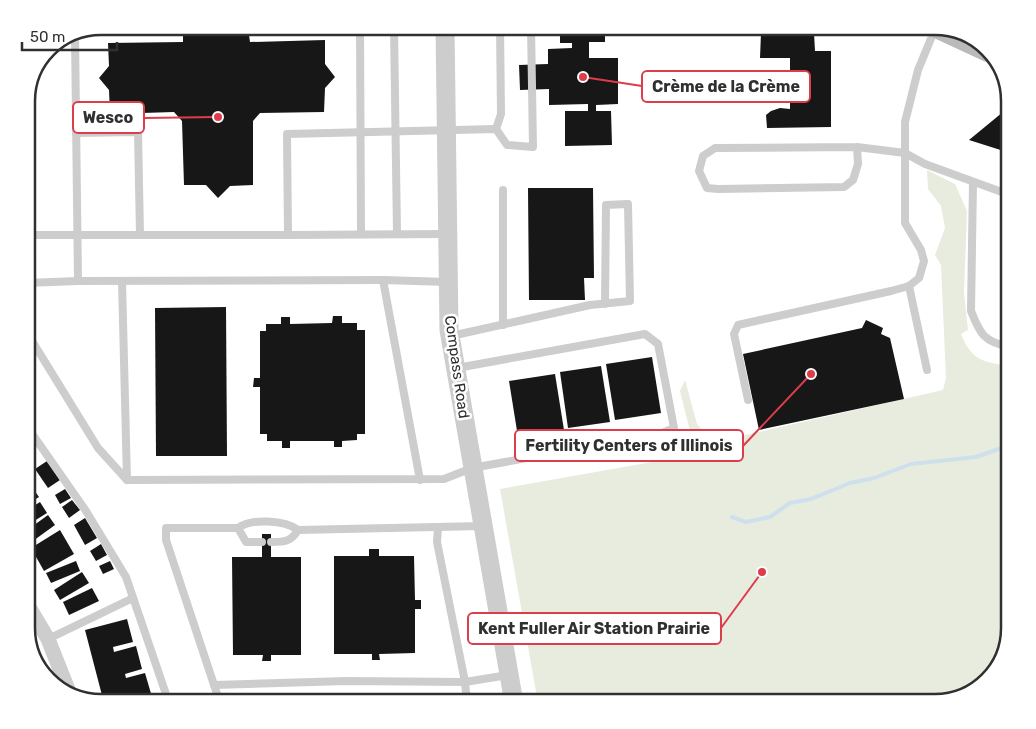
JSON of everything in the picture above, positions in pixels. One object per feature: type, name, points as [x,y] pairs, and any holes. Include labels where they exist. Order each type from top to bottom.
[{"type":"street","name":"Compass Road","points":[[445,35],[450,336],[454,368],[512,694]]},
{"type":"street","points":[[35,617],[48,639],[66,684]]},
{"type":"lane","points":[[360,35],[361,233]]},
{"type":"lane","points":[[394,35],[397,234]]},
{"type":"lane","points":[[496,129],[501,114],[500,35]]},
{"type":"lane","points":[[496,129],[507,145],[533,147],[531,35]]},
{"type":"lane","points":[[748,400],[734,334],[738,325],[909,286],[920,278],[924,261],[921,250],[905,223],[905,122],[918,70],[932,35]]},
{"type":"lane","points":[[75,40],[78,281]]},
{"type":"lane","points":[[288,235],[287,134],[496,129]]},
{"type":"lane","points":[[76,133],[138,132],[140,235]]},
{"type":"lane","points":[[857,147],[858,164],[853,180],[844,187],[707,188],[699,171],[703,156],[715,148],[857,147],[905,153],[1001,192]]},
{"type":"lane","points":[[973,182],[971,311],[978,330],[988,341],[1001,345]]},
{"type":"lane","points":[[503,190],[503,325]]},
{"type":"lane","points":[[450,336],[605,304],[630,301],[628,204],[606,205],[605,304]]},
{"type":"lane","points":[[35,236],[447,234]]},
{"type":"lane","points":[[383,280],[420,480]]},
{"type":"lane","points":[[35,283],[383,280],[448,282]]},
{"type":"lane","points":[[122,281],[127,480]]},
{"type":"lane","points":[[909,286],[927,370]]},
{"type":"lane","points":[[35,346],[98,448],[127,480],[444,479],[472,468],[660,434],[674,428],[658,344],[645,334],[454,368]]},
{"type":"lane","points":[[35,438],[86,511],[126,577],[166,694]]},
{"type":"lane","points":[[217,694],[166,540],[166,528],[238,528],[244,523],[291,524],[298,530],[482,526]]},
{"type":"lane","points":[[238,528],[246,542],[262,542]]},
{"type":"lane","points":[[438,528],[437,542],[466,694]]},
{"type":"lane","points":[[271,542],[287,542],[294,537],[298,530]]},
{"type":"lane","points":[[48,639],[133,598]]},
{"type":"lane","points":[[214,684],[346,681],[465,682],[509,675]]},
{"type":"shaded area","points":[[927,170],[955,184],[967,211],[964,293],[968,330],[961,334],[974,355],[980,359],[1001,364],[1001,628],[999,645],[985,672],[972,683],[956,691],[935,694],[536,694],[500,489],[686,456],[691,435],[680,391],[685,380],[697,424],[708,437],[724,440],[943,390],[946,378],[941,265],[935,255],[945,228],[941,206],[928,189]]},
{"type":"building","points":[[183,35],[249,35],[250,42],[325,40],[325,64],[335,77],[325,88],[324,112],[260,113],[253,121],[253,185],[230,186],[218,198],[206,185],[184,185],[182,121],[174,112],[110,114],[109,90],[99,78],[109,66],[108,43],[183,42]]},
{"type":"building","points":[[560,35],[605,35],[605,42],[589,42],[589,58],[618,58],[618,104],[596,105],[596,111],[611,111],[612,145],[565,146],[565,111],[588,111],[588,104],[549,105],[549,89],[520,90],[519,65],[548,64],[548,49],[572,48],[572,43],[560,43]]},
{"type":"building","points":[[761,35],[814,35],[815,51],[831,51],[831,127],[767,128],[766,115],[780,108],[790,109],[790,58],[760,58]]},
{"type":"building","points":[[1001,114],[1001,150],[969,140]]},
{"type":"building","points":[[528,188],[593,188],[594,278],[584,278],[585,300],[529,300]]},
{"type":"building","points":[[226,307],[227,456],[156,456],[155,308]]},
{"type":"building","points":[[333,316],[342,316],[342,323],[357,323],[357,330],[365,330],[365,434],[357,434],[357,440],[342,441],[342,447],[334,447],[334,441],[290,441],[290,448],[282,448],[282,441],[267,441],[267,434],[260,434],[260,387],[253,387],[254,378],[260,378],[260,331],[266,331],[266,324],[281,324],[281,317],[290,317],[290,324],[332,323]]},
{"type":"building","points":[[866,320],[883,328],[881,334],[890,338],[904,399],[759,430],[743,354],[862,328]]},
{"type":"building","points":[[652,357],[661,413],[615,420],[606,364]]},
{"type":"building","points":[[601,366],[610,422],[568,428],[560,372]]},
{"type":"building","points":[[555,374],[564,430],[518,437],[509,381]]},
{"type":"building","points":[[47,461],[60,480],[48,488],[35,469]]},
{"type":"building","points":[[65,489],[71,498],[60,504],[55,495]]},
{"type":"building","points":[[35,491],[39,497],[35,499]]},
{"type":"building","points":[[72,500],[80,510],[69,518],[62,507]]},
{"type":"building","points":[[40,502],[47,513],[35,520],[35,505]]},
{"type":"building","points":[[48,515],[55,525],[35,539],[35,524]]},
{"type":"building","points":[[85,518],[97,538],[85,545],[74,525]]},
{"type":"building","points":[[60,530],[74,554],[44,571],[35,555],[35,546]]},
{"type":"building","points":[[262,534],[271,534],[271,557],[301,557],[301,655],[271,655],[271,661],[262,661],[263,655],[233,655],[232,557],[262,557]]},
{"type":"building","points":[[101,544],[107,555],[96,561],[90,551]]},
{"type":"building","points":[[369,549],[379,549],[379,556],[414,556],[415,600],[421,600],[421,609],[415,609],[415,653],[379,654],[380,660],[372,660],[372,654],[334,654],[334,556],[369,556]]},
{"type":"building","points":[[76,561],[80,571],[51,583],[46,573]]},
{"type":"building","points":[[110,561],[114,569],[103,574],[99,566]]},
{"type":"building","points":[[82,572],[89,583],[60,600],[54,590]]},
{"type":"building","points":[[92,588],[99,601],[69,615],[63,602]]},
{"type":"building","points":[[127,619],[133,642],[113,647],[114,652],[136,646],[142,669],[125,674],[126,678],[145,673],[151,694],[102,694],[85,630]]},
{"type":"waterway","points":[[732,517],[746,522],[770,517],[790,503],[811,499],[850,483],[874,478],[911,464],[976,457],[1001,448]]},
{"type":"place","name":"Crème de la Crème","points":[[583,77]]},
{"type":"place","name":"Wesco","points":[[218,117]]},
{"type":"place","name":"Fertility Centers of Illinois","points":[[811,374]]},
{"type":"place","name":"Kent Fuller Air Station Prairie","points":[[762,572]]}]
